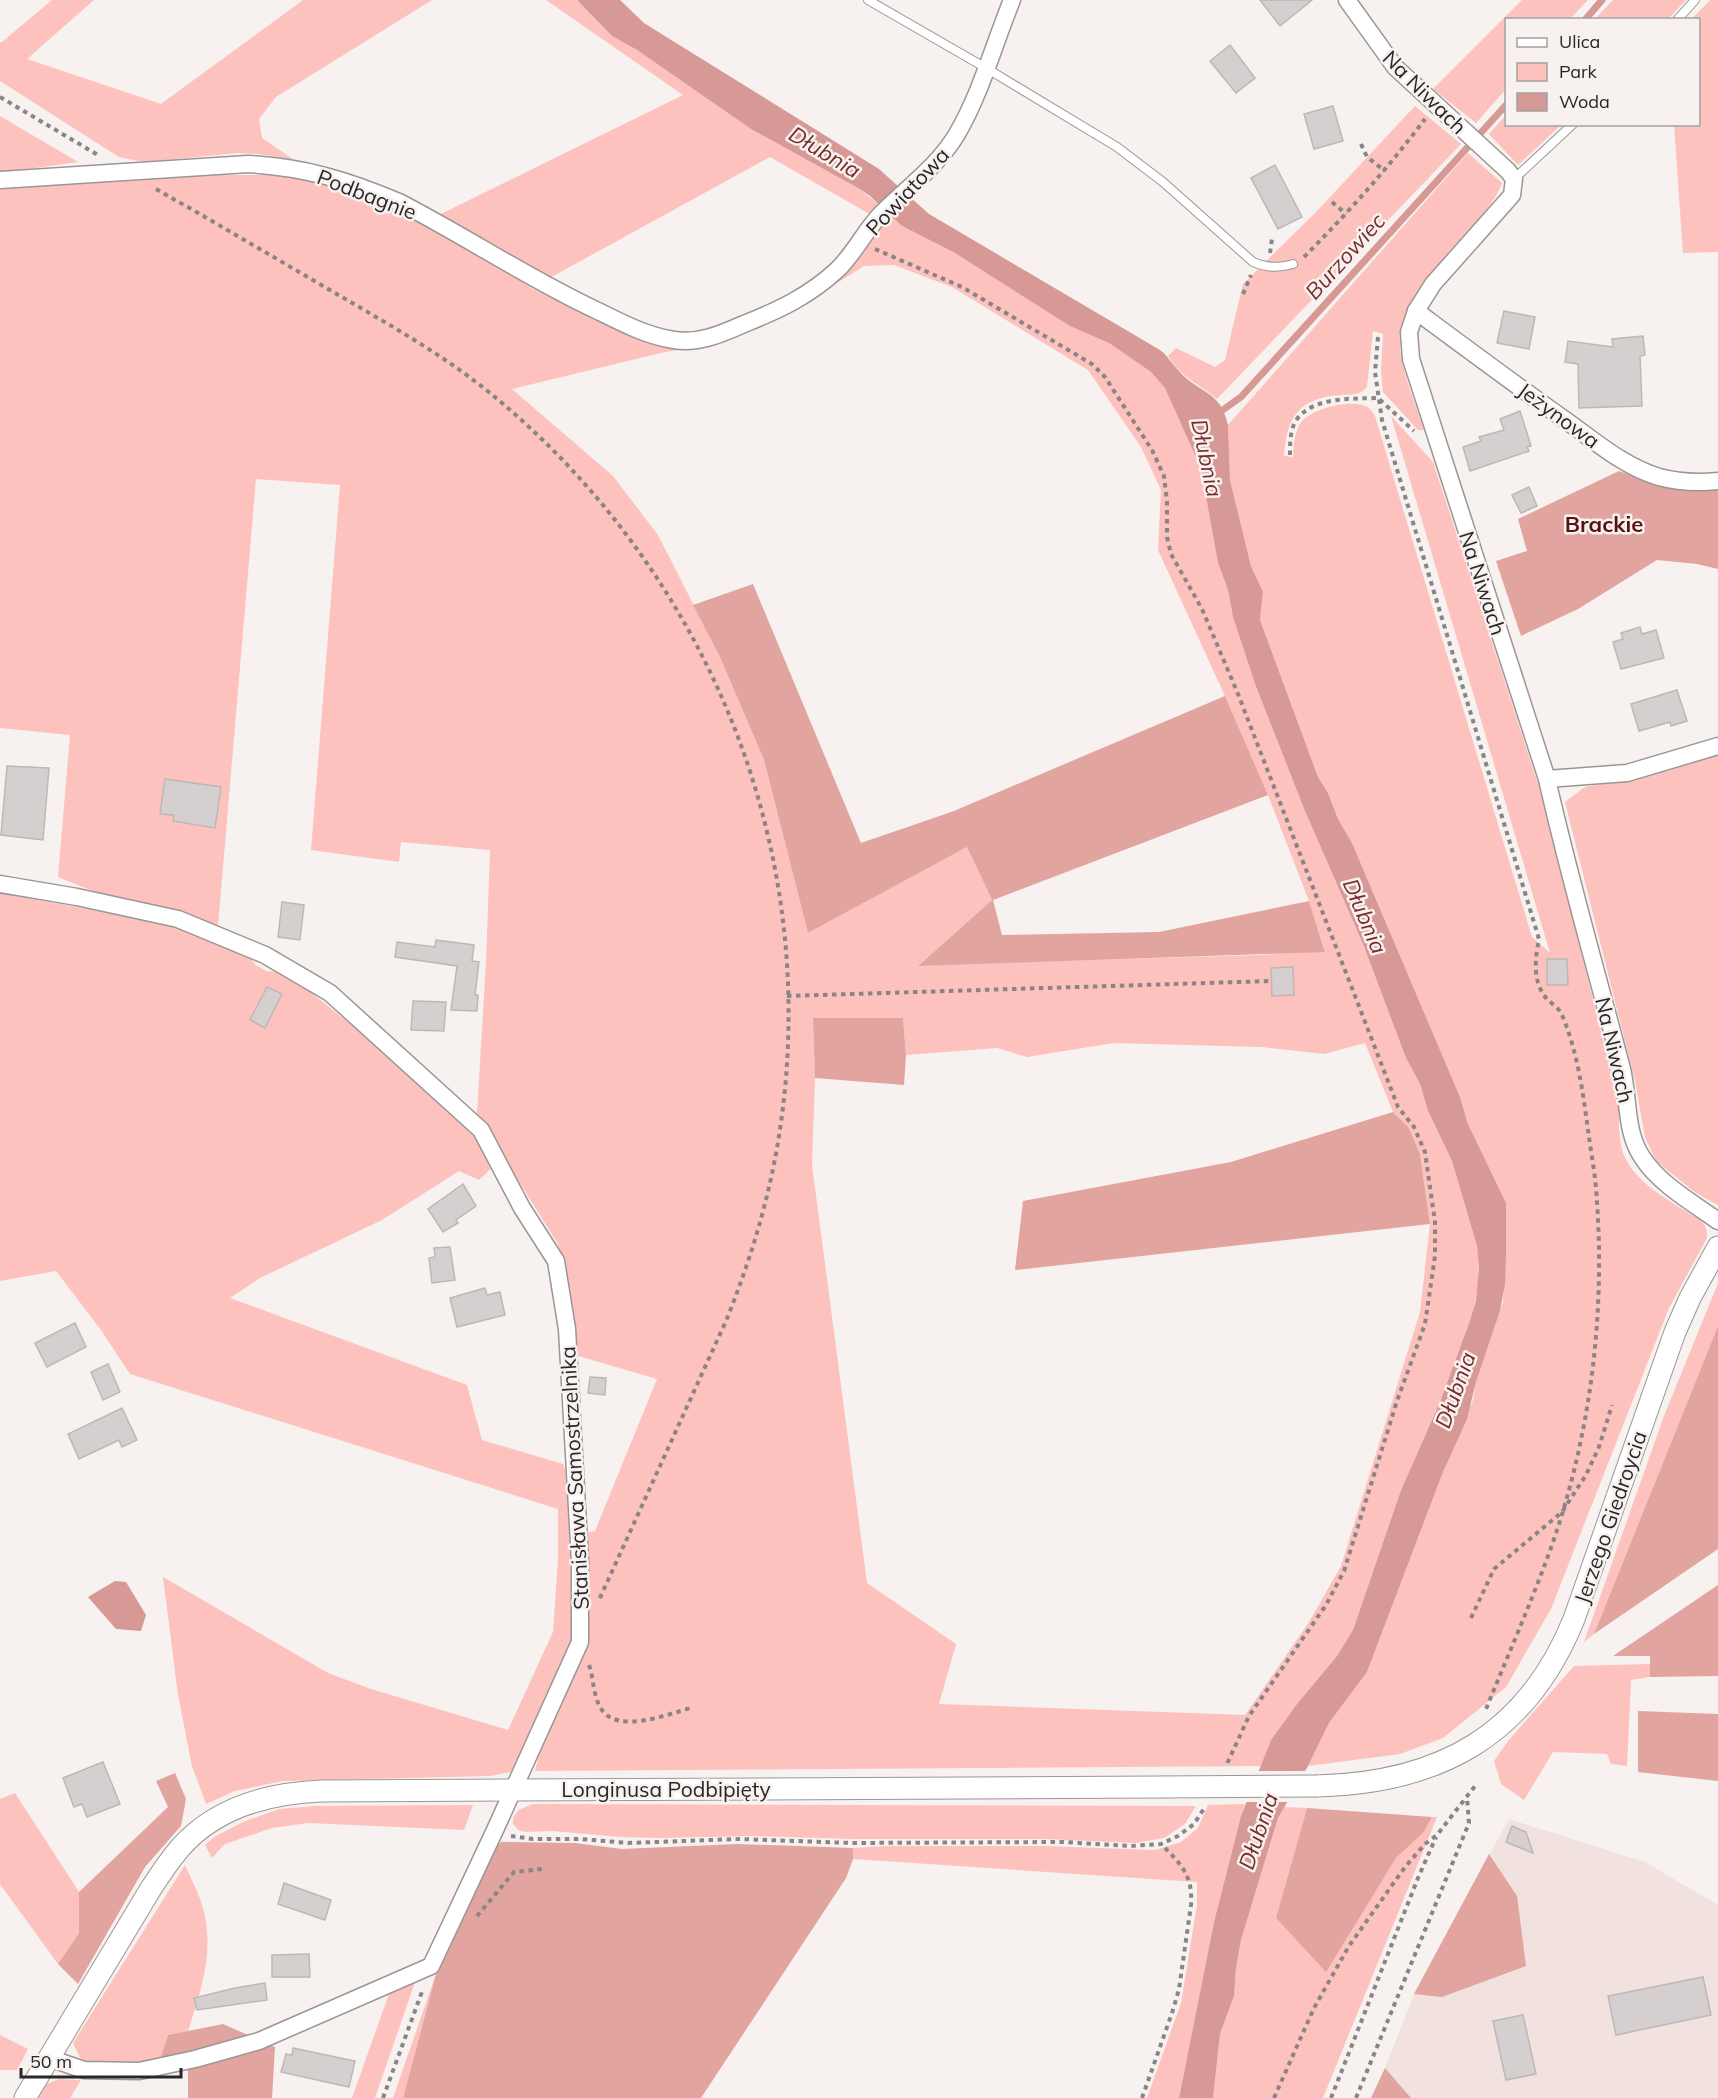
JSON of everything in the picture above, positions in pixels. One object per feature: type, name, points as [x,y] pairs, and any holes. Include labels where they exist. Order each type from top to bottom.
[{"type":"street","name":"Powiatowa","points":[[704,339],[793,303],[810,292],[837,269],[861,242],[881,213],[938,160],[965,120],[1012,0]]},
{"type":"street","name":"Na Niwach","points":[[1347,0],[1395,67],[1435,110],[1511,175],[1512,195],[1433,284],[1416,311],[1409,332],[1411,359],[1547,779],[1560,839],[1624,1079],[1635,1144],[1642,1158],[1665,1181],[1718,1221]]},
{"type":"street","name":"Podbagnie","points":[[0,180],[248,164],[293,168],[323,175],[399,202],[539,283],[646,333],[675,340],[704,339]]},
{"type":"street","name":"Jeżynowa","points":[[1416,311],[1632,466],[1657,477],[1684,482],[1718,481]]},
{"type":"street","points":[[1547,779],[1627,773],[1718,746]]},
{"type":"street","name":"Stanisława Samostrzelnika","points":[[0,884],[77,897],[178,919],[264,955],[330,993],[480,1130],[522,1208],[556,1260],[567,1329],[580,1561],[580,1642],[431,1966]]},
{"type":"street","name":"Jerzego Giedroycia","points":[[1457,1755],[1486,1738],[1502,1724],[1533,1690],[1561,1650],[1675,1332],[1690,1298],[1718,1247]]},
{"type":"street","name":"Longinusa Podbipięty","points":[[25,2098],[156,1881],[181,1847],[207,1823],[233,1809],[259,1800],[303,1792],[1317,1786],[1399,1776],[1432,1766],[1457,1755]]},
{"type":"street","points":[[49,2058],[84,2070],[138,2071],[195,2059],[258,2041],[431,1966]]},
{"type":"lane","points":[[868,0],[986,68],[1130,156],[1163,182],[1253,262],[1262,266],[1275,267],[1293,264]]},
{"type":"lane","points":[[1679,18],[1695,0]]},
{"type":"lane","points":[[1511,175],[1571,126]]},
{"type":"path","points":[[0,98],[99,155]]},
{"type":"path","points":[[1293,264],[1304,257],[1346,214],[1435,110]]},
{"type":"path","points":[[1361,144],[1367,157],[1385,171]]},
{"type":"path","points":[[129,173],[407,334],[458,368],[545,441],[615,519],[649,564],[677,609],[713,675],[735,726],[755,786],[773,860],[785,937],[787,1060],[782,1116],[769,1187],[752,1252],[717,1344],[595,1610]]},
{"type":"path","points":[[1332,202],[1346,214]]},
{"type":"path","points":[[861,242],[962,287],[1092,364],[1105,377],[1152,450],[1164,476],[1167,537],[1171,554],[1202,609],[1238,694],[1398,1107],[1414,1127],[1425,1152],[1435,1222],[1435,1256],[1425,1324],[1397,1401],[1344,1571],[1320,1613],[1249,1716],[1233,1750]]},
{"type":"path","points":[[1243,294],[1254,268]]},
{"type":"path","points":[[1378,337],[1375,372],[1378,398],[1389,442],[1539,939],[1535,967],[1538,982],[1544,995],[1562,1012],[1584,1098],[1597,1200],[1598,1297],[1590,1392],[1579,1450],[1552,1544],[1485,1712]]},
{"type":"path","points":[[1290,455],[1291,433],[1303,412],[1340,399],[1378,398],[1440,453]]},
{"type":"path","points":[[787,996],[1271,981]]},
{"type":"path","points":[[1471,1618],[1494,1569],[1562,1512],[1599,1447],[1612,1405]]},
{"type":"path","points":[[580,1642],[591,1672],[597,1701],[601,1710],[608,1716],[627,1722],[691,1708]]},
{"type":"path","points":[[1331,2098],[1437,1835],[1475,1786]]},
{"type":"path","points":[[1356,2098],[1469,1822],[1467,1796]]},
{"type":"path","points":[[495,1830],[533,1839],[580,1839],[628,1843],[739,1839],[852,1843],[1063,1842],[1130,1846],[1161,1844],[1178,1836],[1194,1824],[1204,1808]]},
{"type":"path","points":[[1274,2098],[1314,2008],[1349,1946],[1405,1867],[1425,1844],[1437,1835]]},
{"type":"path","points":[[1142,2098],[1176,2000],[1192,1892],[1189,1878],[1181,1864],[1161,1844]]},
{"type":"path","points":[[476,1917],[514,1872],[542,1869]]},
{"type":"path","points":[[383,2098],[431,1966]]},
{"type":"shaded area","points":[[1619,471],[1658,484],[1718,484],[1718,569],[1697,564],[1657,560],[1578,609],[1521,636],[1496,561],[1527,551],[1518,519]]},
{"type":"shaded area","points":[[753,584],[861,843],[954,811],[1225,696],[1268,795],[993,900],[1002,935],[1159,932],[1309,901],[1325,952],[918,966],[992,900],[967,847],[808,933],[764,760],[719,655],[693,605]]},
{"type":"shaded area","points":[[813,1018],[903,1018],[906,1055],[904,1085],[815,1078]]},
{"type":"shaded area","points":[[1393,1112],[1409,1128],[1420,1154],[1430,1224],[1015,1270],[1023,1201],[1231,1162]]},
{"type":"shaded area","points":[[1718,1326],[1718,1549],[1594,1634]]},
{"type":"shaded area","points":[[1718,1585],[1718,1676],[1650,1677],[1650,1656],[1613,1656]]},
{"type":"shaded area","points":[[1638,1711],[1718,1714],[1718,1781],[1638,1772]]},
{"type":"shaded area","points":[[175,1773],[186,1799],[181,1826],[145,1867],[78,1984],[58,1964],[79,1933],[79,1892],[168,1807],[156,1781]]},
{"type":"shaded area","points":[[1307,1808],[1432,1817],[1424,1832],[1396,1858],[1326,1972],[1276,1918]]},
{"type":"shaded area","points":[[1509,1819],[1645,1862],[1718,1905],[1718,2098],[1411,2098],[1385,2068],[1414,1994]]},
{"type":"shaded area","points":[[501,1842],[575,1843],[622,1849],[737,1844],[853,1848],[853,1859],[846,1878],[701,2098],[403,2098],[436,1974],[489,1855]]},
{"type":"shaded area","points":[[1489,1854],[1517,1896],[1526,1966],[1442,1997],[1414,1994]]},
{"type":"shaded area","points":[[223,2024],[275,2047],[272,2098],[188,2098],[188,2072],[185,2055],[159,2062],[168,2035]]},
{"type":"shaded area","points":[[1385,2068],[1411,2098],[1371,2098]]},
{"type":"green space","points":[[52,0],[94,0],[27,59],[161,104],[303,0],[432,0],[276,97],[259,119],[262,138],[294,160],[238,153],[143,162],[119,157],[0,81],[0,42]]},
{"type":"green space","points":[[546,0],[577,0],[612,36],[637,50],[751,129],[858,188],[881,206],[873,216],[770,157],[546,280],[439,215],[683,95]]},
{"type":"green space","points":[[1522,0],[1588,0],[1571,18],[1505,18],[1505,90],[1476,123],[1433,89]]},
{"type":"green space","points":[[1613,0],[1686,0],[1669,18],[1596,18]]},
{"type":"green space","points":[[1710,0],[1718,0],[1718,252],[1683,253],[1674,126],[1700,126],[1700,18],[1693,18]]},
{"type":"green space","points":[[1415,106],[1461,144],[1217,399],[1185,376],[1168,356],[1176,348],[1215,367],[1225,360],[1243,284],[1316,212]]},
{"type":"green space","points":[[0,116],[78,162],[0,173]]},
{"type":"green space","points":[[1505,116],[1505,126],[1560,126],[1518,165],[1489,134]]},
{"type":"green space","points":[[1468,153],[1502,183],[1490,205],[1430,274],[1405,316],[1401,331],[1401,356],[1424,430],[1418,430],[1383,392],[1381,370],[1383,334],[1373,331],[1367,387],[1358,393],[1327,397],[1305,405],[1292,420],[1284,456],[1293,457],[1295,436],[1300,424],[1320,410],[1340,405],[1358,404],[1368,408],[1375,416],[1532,937],[1550,953],[1391,416],[1433,462],[1541,793],[1619,1102],[1623,1153],[1636,1174],[1646,1184],[1702,1222],[1706,1228],[1707,1238],[1669,1308],[1551,1609],[1506,1687],[1443,1738],[1400,1754],[1308,1766],[1329,1723],[1367,1672],[1443,1472],[1473,1400],[1476,1382],[1503,1302],[1506,1203],[1468,1124],[1460,1097],[1352,843],[1318,777],[1260,620],[1263,592],[1251,566],[1230,480],[1228,425]]},
{"type":"green space","points":[[169,175],[289,175],[373,200],[400,211],[453,238],[533,289],[653,343],[692,348],[665,352],[512,389],[613,476],[658,535],[719,655],[764,760],[808,933],[967,847],[992,900],[919,965],[1325,951],[1309,901],[1268,795],[1158,550],[1161,490],[1141,447],[1088,370],[952,287],[894,265],[864,266],[802,305],[863,253],[890,214],[902,226],[955,253],[1109,343],[1151,372],[1165,388],[1191,441],[1203,474],[1218,563],[1255,684],[1305,811],[1363,944],[1406,1058],[1420,1084],[1428,1111],[1452,1161],[1478,1254],[1478,1287],[1473,1311],[1440,1402],[1401,1490],[1353,1630],[1337,1656],[1271,1740],[1261,1766],[535,1771],[543,1739],[589,1640],[586,1533],[595,1531],[657,1379],[575,1355],[569,1293],[558,1244],[475,1114],[477,1113],[486,962],[490,850],[401,842],[399,862],[311,850],[340,485],[256,479],[218,926],[98,893],[58,877],[70,735],[0,728],[0,188]],"holes":[[[813,1018],[903,1018],[906,1055],[997,1048],[1027,1057],[1114,1043],[1262,1047],[1324,1054],[1365,1043],[1393,1112],[1409,1128],[1420,1154],[1430,1224],[1420,1312],[1341,1566],[1309,1622],[1245,1715],[939,1704],[956,1644],[867,1583],[812,1165],[815,1078]]]},
{"type":"green space","points":[[1718,756],[1718,1205],[1696,1193],[1656,1161],[1645,1137],[1635,1081],[1565,802],[1585,787],[1666,771]]},
{"type":"green space","points":[[0,892],[146,919],[200,934],[250,958],[266,971],[280,972],[304,987],[368,1038],[476,1137],[493,1167],[479,1180],[459,1171],[382,1220],[260,1278],[230,1298],[467,1385],[482,1440],[563,1464],[570,1481],[574,1643],[511,1772],[490,1776],[283,1781],[235,1791],[206,1804],[192,1766],[178,1695],[163,1577],[328,1673],[371,1689],[508,1730],[553,1632],[558,1559],[558,1509],[130,1374],[101,1330],[56,1271],[0,1281]]},
{"type":"green space","points":[[1718,1283],[1718,1326],[1594,1634],[1584,1642],[1664,1416]]},
{"type":"green space","points":[[1651,1664],[1650,1677],[1631,1680],[1627,1766],[1611,1764],[1607,1754],[1553,1752],[1524,1800],[1501,1784],[1494,1761],[1508,1741],[1574,1666]]},
{"type":"green space","points":[[15,1793],[79,1892],[79,1933],[58,1964],[0,1884],[0,1799]]},
{"type":"green space","points":[[533,1804],[1196,1806],[1185,1824],[1164,1838],[1136,1843],[1044,1839],[852,1839],[750,1836],[658,1838],[518,1830],[513,1824],[513,1818],[518,1810]]},
{"type":"green space","points":[[1245,1804],[1214,1922],[1179,2098],[1147,2098],[1181,2003],[1197,1905],[1197,1882],[853,1859],[853,1848],[885,1846],[1044,1846],[1155,1850],[1181,1842],[1198,1828],[1208,1805]]},
{"type":"green space","points":[[473,1805],[464,1830],[308,1823],[272,1828],[225,1844],[212,1858],[205,1845],[214,1837],[243,1822],[279,1809],[315,1806]]},
{"type":"green space","points":[[1284,1807],[1307,1808],[1276,1918],[1326,1971],[1396,1858],[1424,1832],[1432,1817],[1437,1817],[1323,2098],[1213,2098],[1220,2034],[1234,1996],[1241,1940],[1278,1818]]},
{"type":"green space","points":[[185,1865],[204,1910],[207,1932],[204,1975],[188,2031],[168,2035],[159,2062],[133,2064],[82,2062],[73,2043]]},
{"type":"green space","points":[[436,1974],[403,2098],[393,2098]]},
{"type":"green space","points":[[416,1979],[375,2098],[352,2098],[391,1988]]},
{"type":"green space","points":[[0,2035],[28,2049],[17,2070],[0,2070]]},
{"type":"green space","points":[[59,2079],[81,2080],[70,2098],[38,2098],[46,2084]]},
{"type":"water","name":"Dłubnia","points":[[577,0],[620,0],[644,23],[879,169],[929,214],[1160,350],[1187,378],[1220,405],[1228,425],[1230,480],[1251,566],[1263,592],[1260,620],[1318,777],[1352,843],[1460,1097],[1468,1124],[1506,1203],[1505,1284],[1500,1311],[1476,1382],[1467,1419],[1443,1472],[1367,1672],[1329,1723],[1308,1766],[1278,1818],[1241,1940],[1234,1996],[1220,2034],[1213,2098],[1179,2098],[1214,1922],[1241,1816],[1271,1740],[1337,1656],[1353,1630],[1401,1490],[1440,1402],[1476,1301],[1479,1267],[1477,1246],[1452,1161],[1428,1111],[1420,1084],[1406,1058],[1363,944],[1305,811],[1255,684],[1218,563],[1201,468],[1165,388],[1151,372],[1109,343],[1070,326],[955,253],[902,226],[858,188],[751,129],[637,50],[612,36]]},
{"type":"water","points":[[115,1581],[126,1582],[146,1615],[141,1631],[116,1629],[88,1597]]},
{"type":"pier","points":[[1255,1771],[1309,1771],[1290,1802],[1243,1802]]},
{"type":"building","points":[[1260,0],[1312,0],[1280,26]]},
{"type":"building","points":[[1230,45],[1255,78],[1236,93],[1210,61]]},
{"type":"building","points":[[1333,106],[1343,141],[1314,149],[1304,114]]},
{"type":"building","points":[[1275,165],[1302,217],[1278,229],[1251,178]]},
{"type":"building","points":[[1504,311],[1535,317],[1529,349],[1497,343]]},
{"type":"building","points":[[1643,336],[1645,355],[1640,356],[1642,406],[1579,408],[1578,364],[1565,362],[1568,341],[1613,347],[1612,339]]},
{"type":"building","points":[[1520,411],[1531,446],[1527,447],[1529,451],[1470,471],[1463,447],[1481,441],[1479,437],[1504,430],[1500,419]]},
{"type":"building","points":[[1529,487],[1537,506],[1521,513],[1512,495]]},
{"type":"building","points":[[1640,627],[1642,634],[1656,630],[1664,658],[1621,669],[1613,642],[1623,639],[1621,633]]},
{"type":"building","points":[[1677,690],[1687,721],[1671,726],[1670,722],[1639,731],[1631,704]]},
{"type":"building","points":[[7,766],[49,768],[43,840],[1,835]]},
{"type":"building","points":[[165,779],[221,787],[215,828],[173,821],[174,815],[160,814]]},
{"type":"building","points":[[282,902],[304,905],[300,940],[278,937]]},
{"type":"building","points":[[436,940],[474,945],[472,961],[479,962],[475,995],[478,995],[477,1011],[451,1010],[457,966],[395,957],[397,942],[435,947]]},
{"type":"building","points":[[1547,959],[1567,959],[1568,985],[1547,985]]},
{"type":"building","points":[[1293,967],[1294,995],[1272,996],[1271,968]]},
{"type":"building","points":[[267,987],[282,994],[265,1028],[250,1020]]},
{"type":"building","points":[[413,1001],[446,1002],[444,1031],[411,1030]]},
{"type":"building","points":[[463,1184],[476,1206],[456,1220],[458,1223],[443,1232],[428,1209]]},
{"type":"building","points":[[450,1247],[455,1280],[432,1283],[429,1258],[435,1257],[434,1248]]},
{"type":"building","points":[[485,1288],[487,1295],[500,1292],[505,1315],[457,1327],[450,1298]]},
{"type":"building","points":[[75,1323],[86,1347],[47,1367],[35,1343]]},
{"type":"building","points":[[108,1364],[120,1392],[103,1400],[91,1372]]},
{"type":"building","points":[[590,1377],[606,1378],[605,1395],[588,1393]]},
{"type":"building","points":[[122,1408],[137,1440],[122,1447],[119,1440],[79,1459],[68,1434]]},
{"type":"building","points":[[103,1762],[120,1804],[87,1817],[82,1804],[74,1807],[63,1778]]},
{"type":"building","points":[[1512,1826],[1526,1832],[1533,1853],[1506,1842]]},
{"type":"building","points":[[284,1883],[331,1900],[325,1920],[278,1904]]},
{"type":"building","points":[[309,1954],[310,1977],[272,1977],[272,1955]]},
{"type":"building","points":[[1703,1977],[1711,2015],[1616,2035],[1608,1996]]},
{"type":"building","points":[[265,1983],[267,2000],[197,2010],[194,1998]]},
{"type":"building","points":[[1523,2015],[1536,2074],[1506,2080],[1493,2021]]},
{"type":"building","points":[[293,2048],[355,2061],[349,2087],[281,2072],[286,2054],[292,2055]]},
{"type":"waterway","name":"Burzowiec","points":[[1587,18],[1602,0]]},
{"type":"waterway","name":"Burzowiec","points":[[1217,414],[1241,397],[1505,106]]},
{"type":"district","name":"Brackie","points":[[1604,524]]}]
